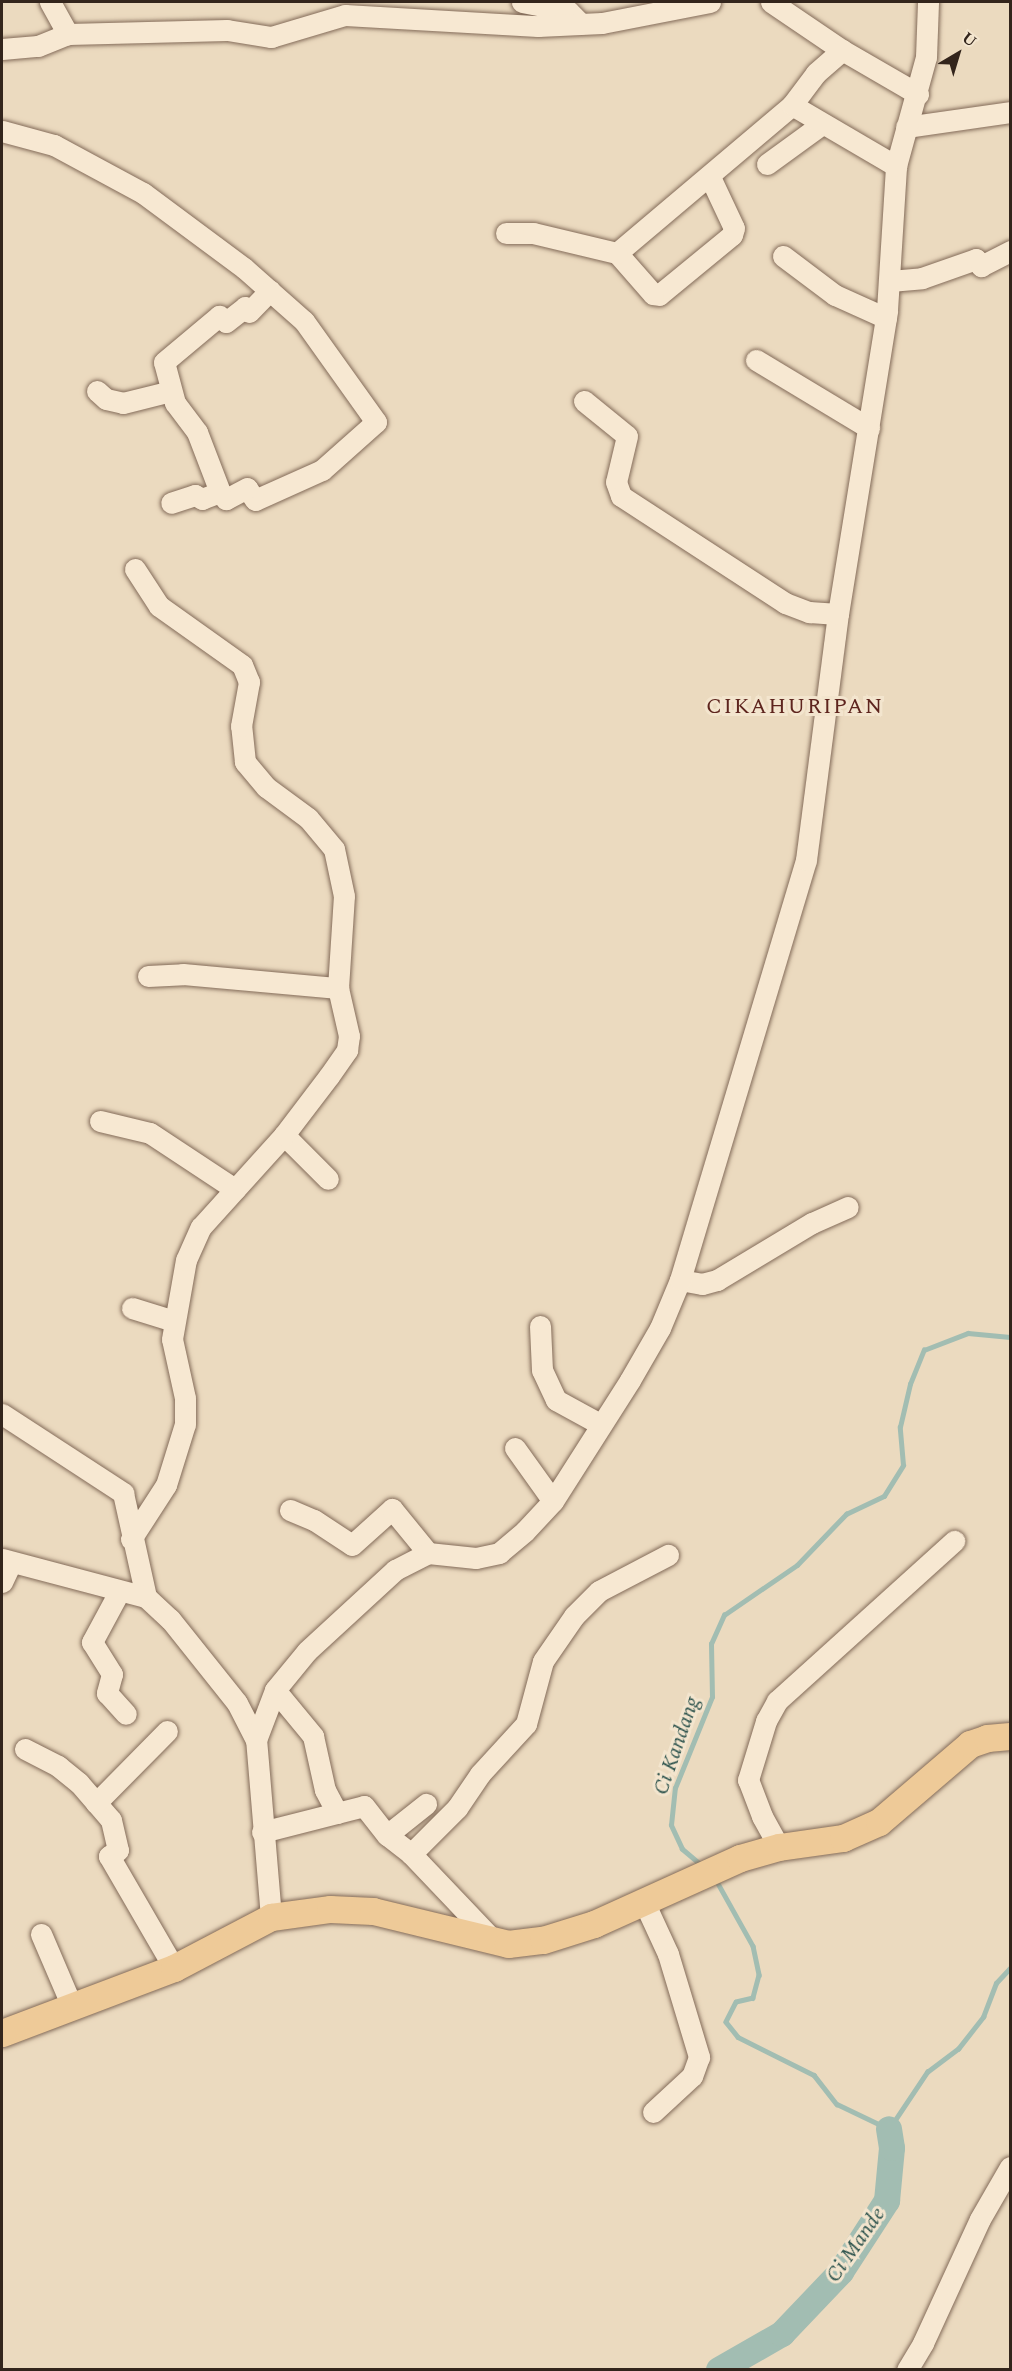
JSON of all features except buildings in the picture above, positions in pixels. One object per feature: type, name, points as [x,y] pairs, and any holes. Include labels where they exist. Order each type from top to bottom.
[{"type":"main road","points":[[2,2033],[71,2004],[174,1968],[271,1917],[330,1909],[373,1911],[493,1940],[518,1944],[543,1940],[594,1924],[686,1883],[713,1868],[780,1847],[843,1839],[879,1822],[970,1744],[987,1738],[1011,1736]]},
{"type":"street","points":[[50,2],[68,34]]},
{"type":"street","points":[[522,2],[562,8],[581,24]]},
{"type":"street","points":[[2,50],[38,45],[68,34],[226,30],[271,37],[345,15],[538,26],[581,24],[648,7],[710,2]]},
{"type":"street","points":[[771,2],[842,50],[918,94]]},
{"type":"street","points":[[256,1740],[274,1690],[307,1651],[395,1570],[436,1553],[476,1558],[499,1553],[553,1501],[660,1328],[680,1280],[715,1154],[798,896],[816,802],[838,614],[886,318],[897,166],[906,127],[918,94],[930,27],[928,2]]},
{"type":"street","points":[[617,253],[710,177],[792,105],[816,73],[842,50]]},
{"type":"street","points":[[792,105],[897,166]]},
{"type":"street","points":[[906,127],[1011,112]]},
{"type":"street","points":[[767,164],[822,124]]},
{"type":"street","points":[[2,131],[54,145],[143,192],[270,290],[304,321],[376,422],[322,470],[255,500],[248,488],[226,499],[220,492],[196,432],[171,392],[164,362],[219,316],[226,322],[245,307],[249,312],[270,290]]},
{"type":"street","points":[[506,233],[533,233],[617,253],[658,295],[694,263],[727,241],[734,228],[710,177]]},
{"type":"street","points":[[1011,236],[1007,237],[1011,244]]},
{"type":"street","points":[[890,281],[922,278],[976,259],[981,266],[1011,251]]},
{"type":"street","points":[[783,256],[836,295],[886,318]]},
{"type":"street","points":[[756,360],[869,428]]},
{"type":"street","points":[[97,391],[106,399],[123,403],[171,392]]},
{"type":"street","points":[[584,400],[627,436],[615,488],[621,496],[785,603],[809,612],[838,614]]},
{"type":"street","points":[[171,502],[195,495],[202,499],[220,492]]},
{"type":"street","points":[[131,1539],[166,1485],[185,1424],[185,1398],[172,1338],[193,1244],[201,1227],[284,1135],[346,1050],[348,1026],[338,988],[344,897],[334,849],[308,818],[258,780],[245,762],[241,726],[249,682],[242,665],[159,606],[135,569]]},
{"type":"street","points":[[148,976],[183,974],[338,988]]},
{"type":"street","points":[[100,1120],[150,1133],[235,1189]]},
{"type":"street","points":[[284,1135],[328,1179]]},
{"type":"street","points":[[680,1280],[702,1284],[717,1280],[812,1222],[848,1207]]},
{"type":"street","points":[[132,1308],[174,1322]]},
{"type":"street","points":[[540,1326],[542,1370],[556,1400],[600,1424]]},
{"type":"street","points":[[2,1414],[121,1490],[126,1497],[131,1539],[146,1597]]},
{"type":"street","points":[[515,1448],[553,1501]]},
{"type":"street","points":[[290,1510],[315,1520],[352,1545],[392,1509],[436,1553]]},
{"type":"street","points":[[780,1847],[762,1816],[748,1780],[766,1721],[777,1701],[954,1541]]},
{"type":"street","points":[[411,1854],[457,1808],[480,1774],[526,1724],[543,1661],[574,1616],[599,1591],[668,1555]]},
{"type":"street","points":[[2,1582],[6,1561],[119,1592],[146,1597],[170,1619],[237,1703],[256,1740],[271,1917]]},
{"type":"street","points":[[119,1592],[92,1642],[111,1670],[107,1693],[126,1714]]},
{"type":"street","points":[[274,1690],[313,1736],[325,1790],[337,1813]]},
{"type":"street","points":[[96,1803],[167,1731]]},
{"type":"street","points":[[26,1749],[58,1766],[96,1803],[117,1832],[118,1850],[109,1856],[174,1968]]},
{"type":"street","points":[[387,1835],[426,1804]]},
{"type":"street","points":[[262,1832],[364,1806],[387,1835],[411,1854],[493,1940]]},
{"type":"street","points":[[644,1902],[668,1954],[699,2057],[692,2076],[653,2112]]},
{"type":"street","points":[[41,1935],[71,2004]]},
{"type":"street","points":[[907,2370],[928,2334],[980,2219],[1011,2167]]},
{"type":"waterway","name":"Ci Kandang","points":[[702,1866],[682,1849],[671,1825],[675,1788],[712,1697],[711,1644],[724,1615],[797,1565],[846,1514],[884,1496],[903,1465],[900,1427],[910,1384],[924,1350],[968,1333],[1010,1337]]},
{"type":"waterway","name":"Ci Kandang","points":[[715,1878],[753,1946],[759,1975],[753,1998],[736,2002],[726,2022],[738,2037],[814,2075],[837,2104],[889,2129],[927,2072],[958,2049],[983,2017],[996,1983],[1010,1968]]},
{"type":"waterway","name":"Ci Mande","points":[[719,2370],[782,2334],[841,2272],[887,2201],[892,2148],[889,2129]]},
{"type":"district","name":"CIKAHURIPAN","points":[[795,707]]}]
